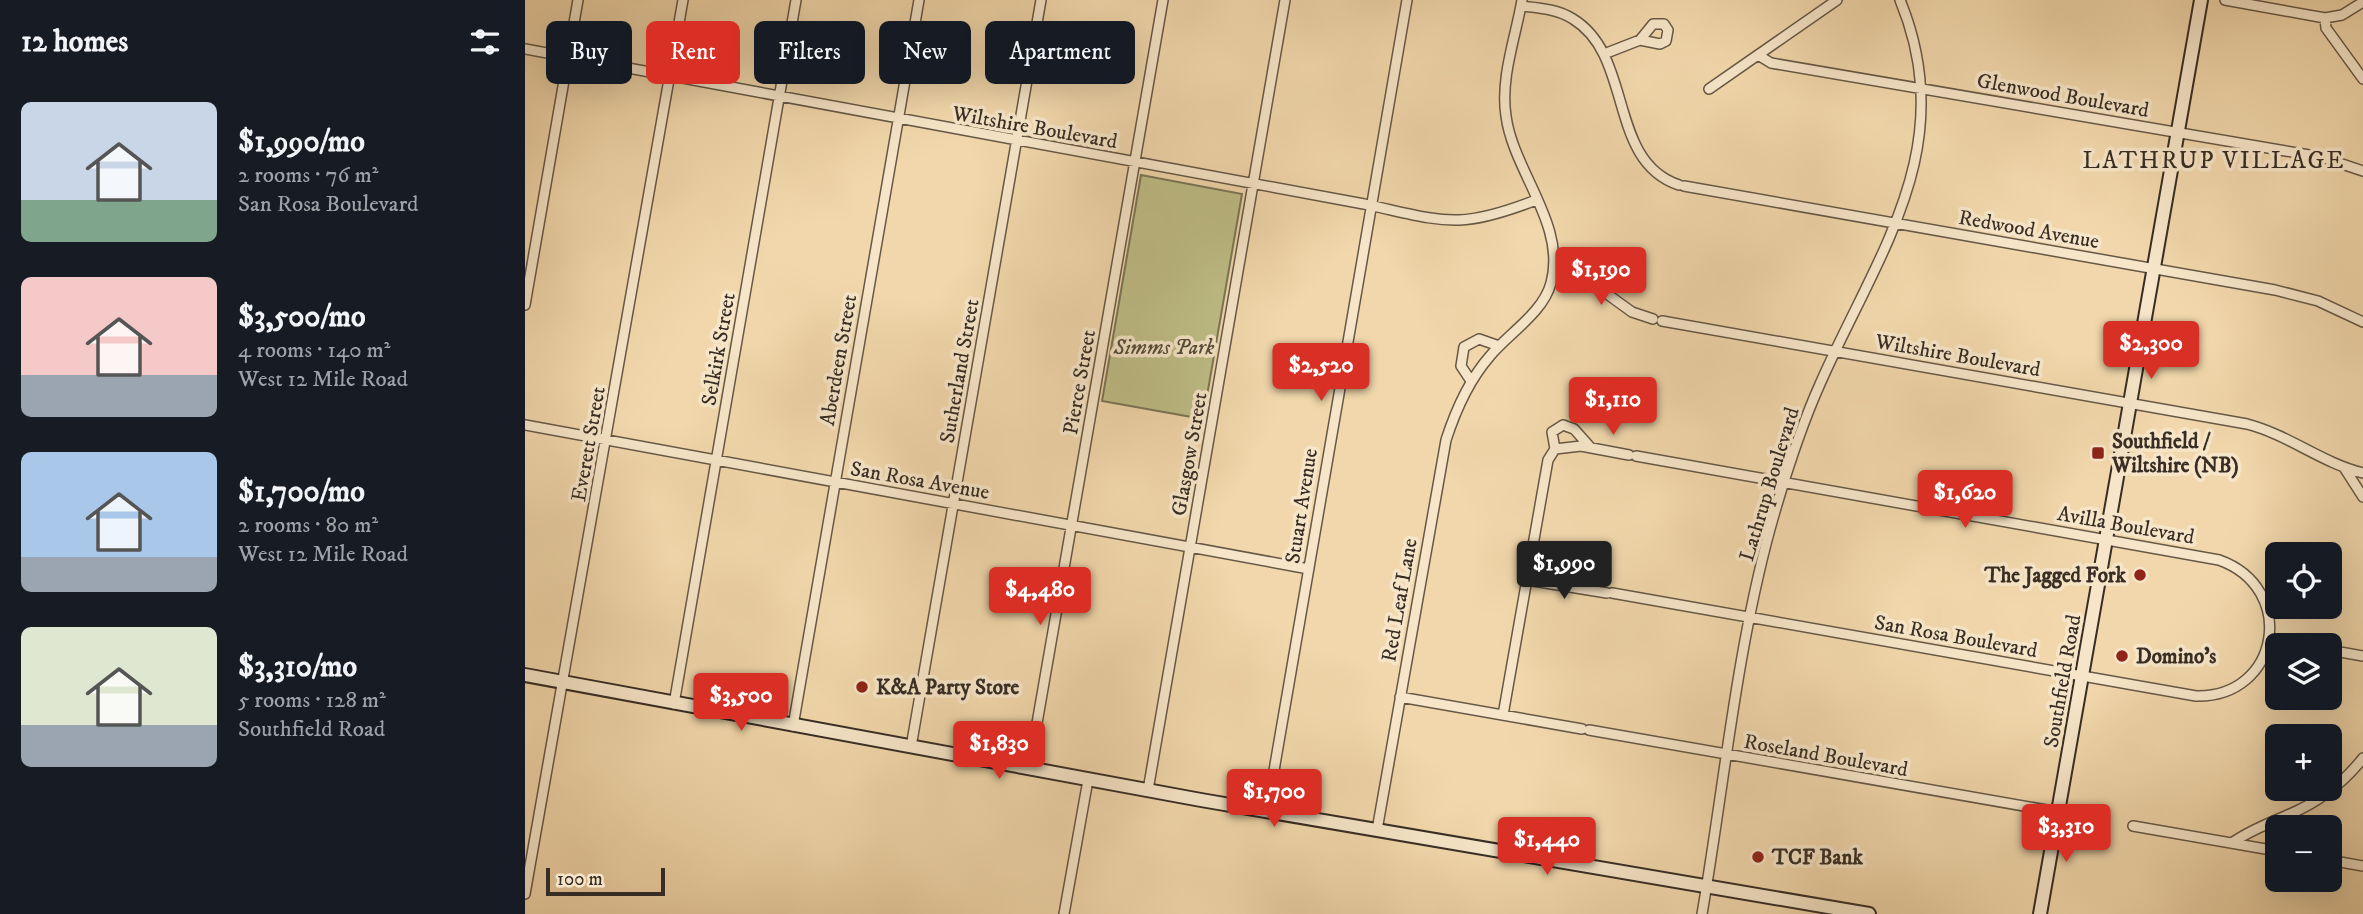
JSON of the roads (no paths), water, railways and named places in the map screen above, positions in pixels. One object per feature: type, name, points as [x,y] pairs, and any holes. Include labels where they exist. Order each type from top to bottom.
[{"type":"main road","name":"Southfield Road","points":[[2040,914],[2201,0]]},
{"type":"main road","points":[[525,675],[1088,780],[1869,914]]},
{"type":"street","points":[[574,21],[578,0]]},
{"type":"street","name":"Everett Street","points":[[679,21],[683,0]]},
{"type":"street","name":"Selkirk Street","points":[[674,704],[796,0]]},
{"type":"street","name":"Aberdeen Street","points":[[793,726],[919,0]]},
{"type":"street","name":"Sutherland Street","points":[[911,747],[1041,0]]},
{"type":"street","name":"Pierce Street","points":[[1029,769],[1163,0]]},
{"type":"street","name":"Glasgow Street","points":[[1148,790],[1285,0]]},
{"type":"street","name":"Stuart Avenue","points":[[1267,811],[1407,0]]},
{"type":"street","points":[[1709,89],[1837,0]]},
{"type":"street","name":"Lathrup Boulevard","points":[[1702,914],[1751,619],[1783,483],[1806,418],[1897,223],[1916,163],[1920,88],[1911,34],[1900,0]]},
{"type":"street","points":[[2225,0],[2325,19],[2342,15],[2363,2]]},
{"type":"street","name":"Redwood Avenue","points":[[1522,3],[1570,17],[1591,33],[1604,54],[1641,155],[1653,172],[1681,185],[2296,294],[2363,322]]},
{"type":"street","name":"Red Leaf Lane","points":[[1377,830],[1443,449],[1456,411],[1471,381],[1499,346],[1539,304],[1551,284],[1553,273],[1551,241],[1512,138],[1505,108],[1522,3]]},
{"type":"street","points":[[2325,19],[2326,28],[2363,79]]},
{"type":"street","points":[[1604,54],[1640,40]]},
{"type":"street","name":"Wiltshire Boulevard","points":[[525,49],[546,53]]},
{"type":"street","name":"Glenwood Boulevard","points":[[1758,55],[1771,62],[2321,157],[2363,171]]},
{"type":"street","points":[[525,305],[563,84]]},
{"type":"street","name":"Everett Street","points":[[525,894],[668,84]]},
{"type":"street","name":"Wiltshire Boulevard","points":[[708,84],[1373,206],[1431,220],[1458,222],[1485,219],[1536,200]]},
{"type":"street","name":"Wiltshire Boulevard","points":[[1553,273],[1596,286],[1632,312],[1658,320],[2263,428],[2293,440],[2345,469],[2363,473]]},
{"type":"street","points":[[1471,381],[1461,366],[1464,347],[1479,339],[1499,346]]},
{"type":"street","name":"San Rosa Avenue","points":[[525,425],[1309,569]]},
{"type":"street","points":[[1503,715],[1548,460],[1555,449],[1552,432],[1559,425],[1568,426],[1580,434],[1591,448]]},
{"type":"street","name":"Avilla Boulevard","points":[[1555,449],[1571,445],[1591,448],[2210,558],[2235,567],[2262,594],[2270,619],[2270,633]]},
{"type":"street","points":[[2345,469],[2363,497]]},
{"type":"street","name":"San Rosa Boulevard","points":[[1527,580],[2187,695],[2219,694],[2247,679],[2259,665],[2265,651]]},
{"type":"street","points":[[2342,652],[2363,656]]},
{"type":"street","name":"Roseland Boulevard","points":[[1400,697],[2058,813]]},
{"type":"street","points":[[2232,843],[2244,834],[2313,802],[2334,787],[2363,758]]},
{"type":"street","points":[[1064,914],[1088,780]]},
{"type":"street","points":[[2133,826],[2265,849]]},
{"type":"street","points":[[2342,862],[2363,866]]},
{"type":"place","name":"Southfield / Wiltshire (NB)","points":[[2098,453]]},
{"type":"place","name":"The Jagged Fork","points":[[2140,575]]},
{"type":"place","name":"Domino's","points":[[2122,656]]},
{"type":"place","name":"K&A Party Store","points":[[862,687]]},
{"type":"place","name":"TCF Bank","points":[[1758,857]]},
{"type":"district","name":"LATHRUP VILLAGE","points":[[2214,160]]},
{"type":"park label","name":"Simms Park","points":[[1164,347]]}]
